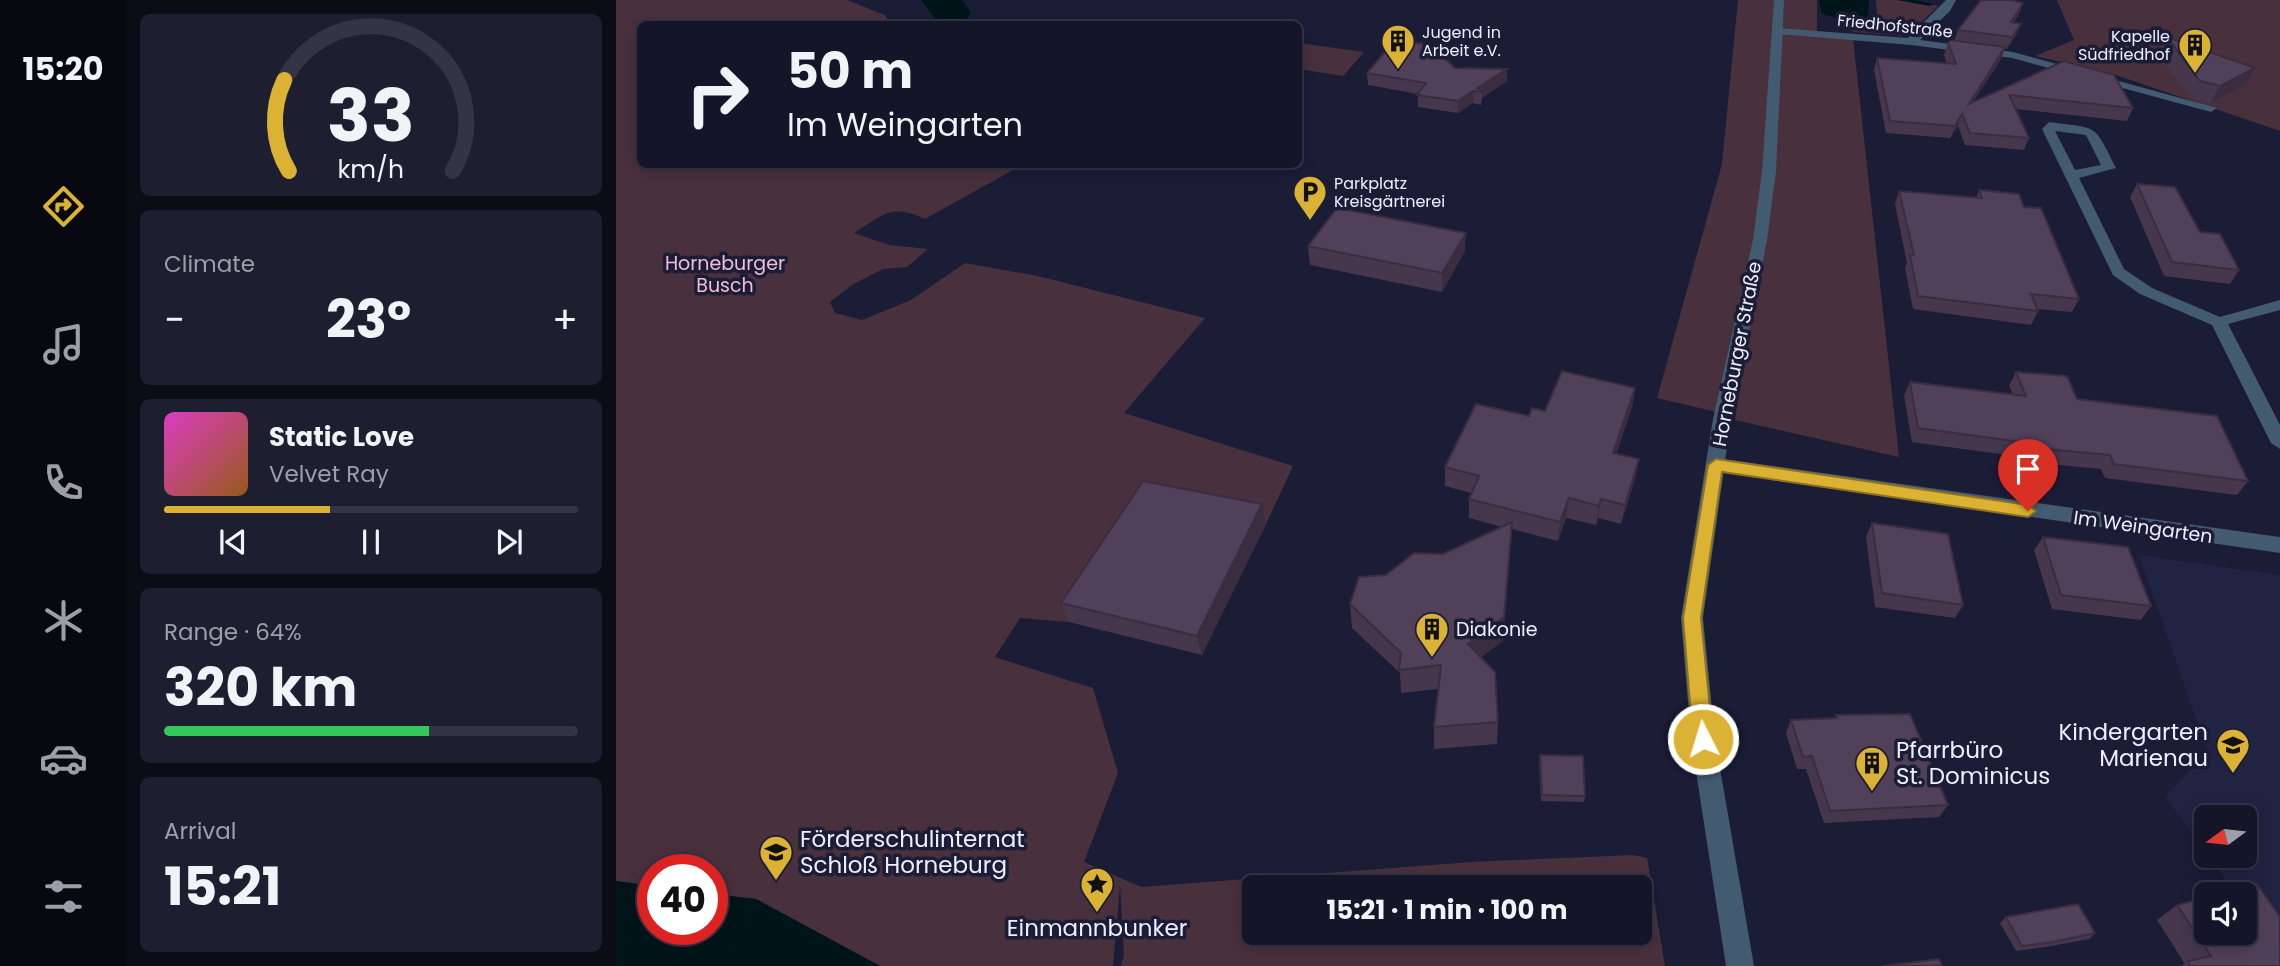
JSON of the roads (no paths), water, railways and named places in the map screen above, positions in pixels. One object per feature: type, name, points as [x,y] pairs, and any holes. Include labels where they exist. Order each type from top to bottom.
[{"type":"street","name":"Horneburger Straße","points":[[1740,966],[1703,739],[1692,618],[1722,419],[1760,240],[1769,172],[1779,0]]},
{"type":"street","points":[[1911,42],[1946,9],[1951,0]]},
{"type":"street","name":"Friedhofstraße","points":[[1778,32],[1911,42],[2013,55],[2211,108]]},
{"type":"street","points":[[2071,175],[2109,167],[2091,132],[2049,126],[2048,129],[2118,272],[2146,291],[2219,322],[2280,305]]},
{"type":"street","points":[[2219,322],[2280,443]]},
{"type":"street","name":"Im Weingarten","points":[[1716,465],[2280,545]]},
{"type":"waterway","points":[[941,0],[951,13]]},
{"type":"waterway","points":[[1900,0],[1930,4]]},
{"type":"place","name":"Jugend in Arbeit e.V.","points":[[1398,71]]},
{"type":"place","name":"Kapelle Südfriedhof","points":[[2195,75]]},
{"type":"place","name":"Parkplatz Kreisgärtnerei","points":[[1310,222]]},
{"type":"place","name":"Diakonie","points":[[1432,659]]},
{"type":"place","name":"Kindergarten Marienau","points":[[2233,775]]},
{"type":"place","name":"Pfarrbüro St. Dominicus","points":[[1872,793]]},
{"type":"place","name":"Förderschulinternat Schloß Horneburg","points":[[776,882]]},
{"type":"place","name":"Einmannbunker","points":[[1097,914]]},
{"type":"park label","name":"Horneburger Busch","points":[[725,274]]}]
